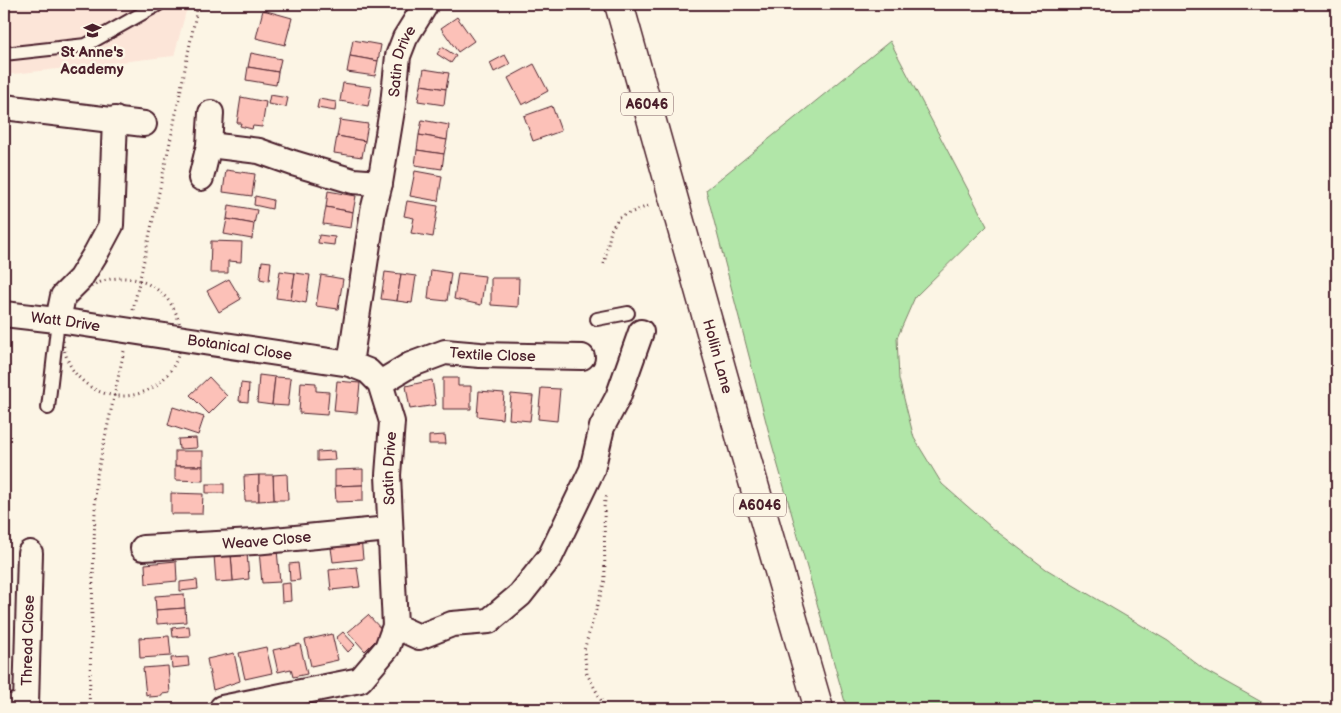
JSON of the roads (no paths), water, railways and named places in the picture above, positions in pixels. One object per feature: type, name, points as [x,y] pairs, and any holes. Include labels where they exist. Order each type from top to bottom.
[{"type":"main road","name":"Hollin Lane","points":[[619,4],[819,709]]},
{"type":"street","name":"Satin Drive","points":[[350,364],[373,210],[380,183],[393,104],[398,56],[405,38],[426,4]]},
{"type":"street","points":[[4,107],[144,124]]},
{"type":"street","points":[[201,178],[208,146],[211,113]]},
{"type":"street","points":[[58,320],[63,296],[80,278],[111,225],[115,119]]},
{"type":"street","points":[[208,146],[260,151],[353,181],[380,183]]},
{"type":"street","name":"Watt Drive","points":[[4,314],[129,330]]},
{"type":"street","points":[[395,626],[419,637],[452,624],[489,621],[520,595],[550,557],[592,470],[602,427],[618,397],[634,322]]},
{"type":"street","name":"Botanical Close","points":[[129,330],[350,364]]},
{"type":"street","name":"Textile Close","points":[[380,383],[410,365],[445,352],[480,355],[582,357]]},
{"type":"street","points":[[350,364],[368,371],[380,383]]},
{"type":"street","name":"Satin Drive","points":[[222,708],[278,704],[360,680],[387,648],[395,626],[389,529],[388,475],[392,422],[380,383]]},
{"type":"street","name":"Weave Close","points":[[143,548],[254,542],[389,529]]},
{"type":"street","name":"Thread Close","points":[[4,708],[26,704],[30,553]]},
{"type":"lane","points":[[4,54],[86,45],[159,4]]},
{"type":"lane","points":[[48,408],[58,320]]},
{"type":"lane","points":[[596,320],[634,322]]},
{"type":"place","name":"St Anne's Academy","points":[[92,31]]}]
